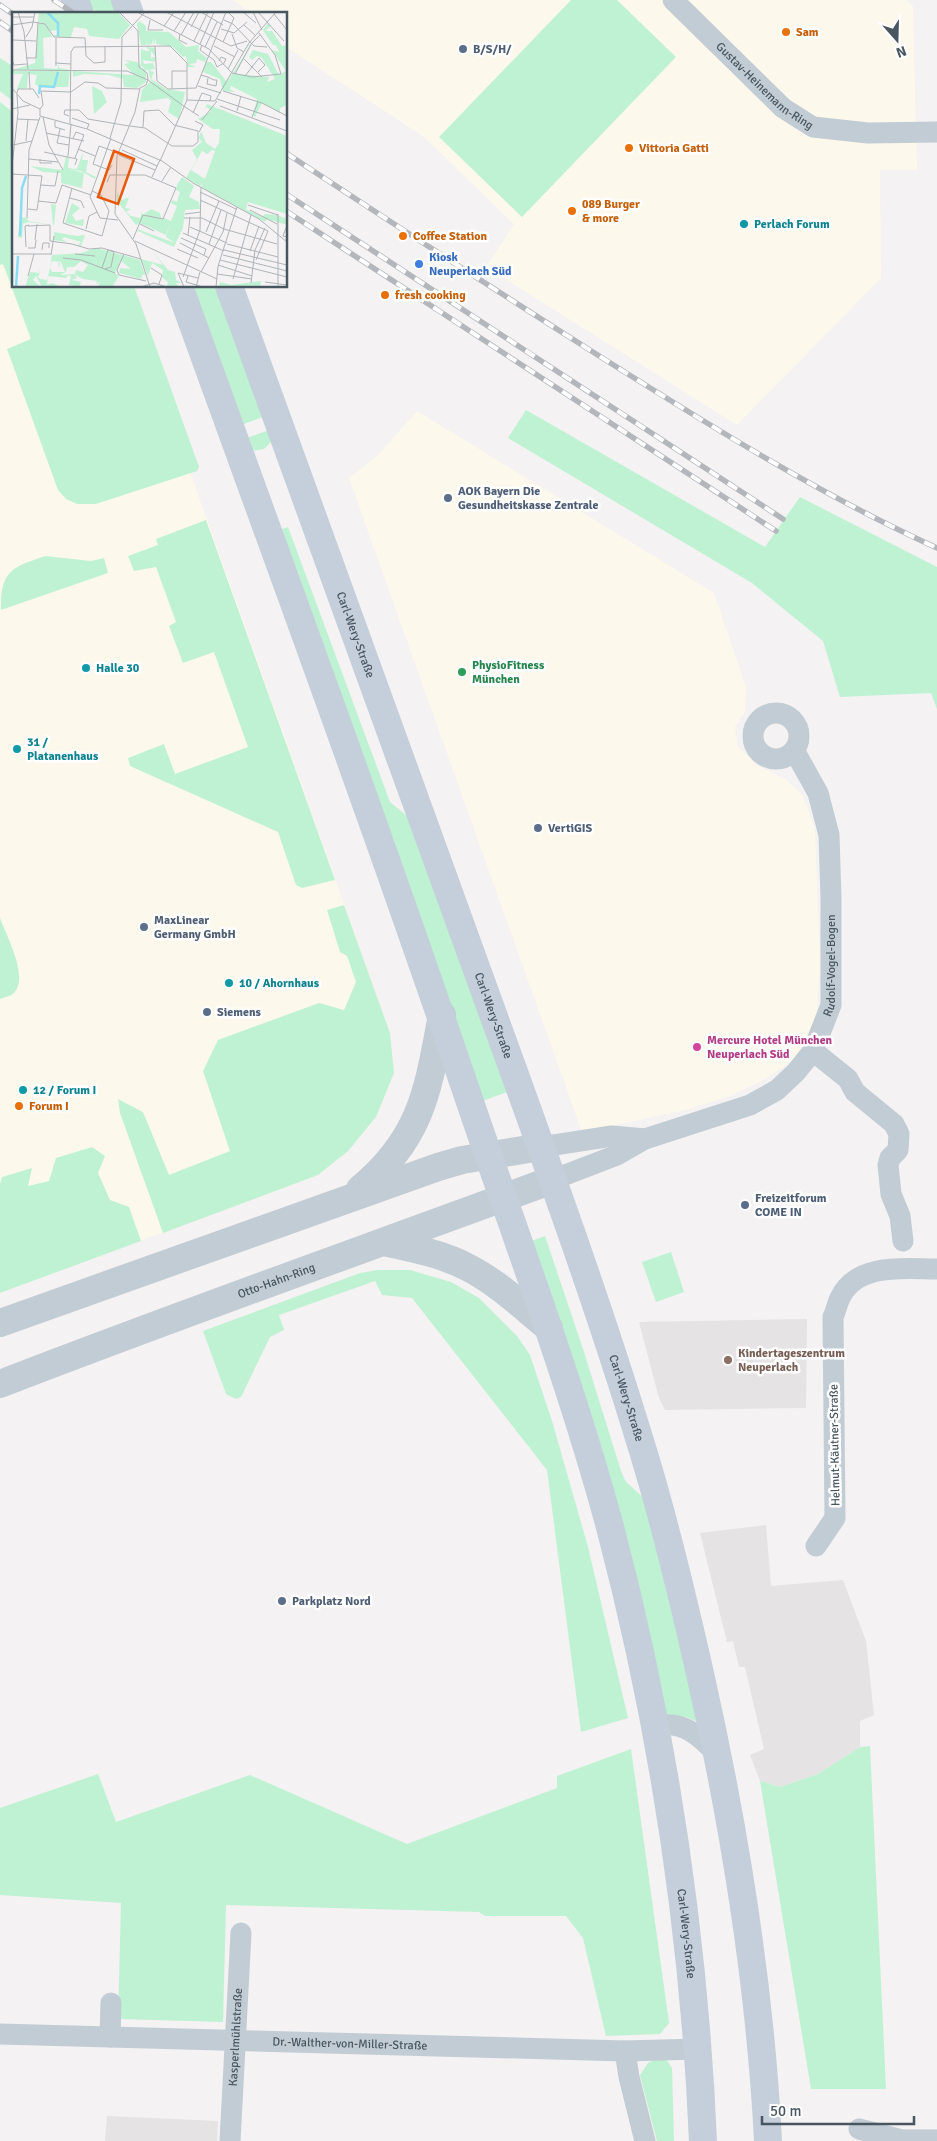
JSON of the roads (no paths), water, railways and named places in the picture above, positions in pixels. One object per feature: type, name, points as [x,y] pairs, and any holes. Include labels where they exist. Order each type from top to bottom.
[{"type":"main road","points":[[75,0],[79,12]]},
{"type":"main road","points":[[125,0],[129,12]]},
{"type":"main road","name":"Carl-Wery-Straße","points":[[180,288],[442,1015],[549,1328],[608,1522],[634,1624],[656,1726],[679,1870],[699,2049],[703,2141]]},
{"type":"main road","name":"Carl-Wery-Straße","points":[[230,288],[541,1147],[605,1330],[650,1474],[682,1596],[719,1756],[738,1864],[753,1973],[765,2079],[768,2141]]},
{"type":"street","name":"Gustav-Heinemann-Ring","points":[[673,0],[783,108],[813,127],[868,133],[937,132]]},
{"type":"street","name":"Rudolf-Vogel-Bogen","points":[[552,1180],[617,1155],[645,1139],[750,1104],[767,1096],[796,1072],[813,1051],[832,1005],[829,835],[818,793],[794,750]]},
{"type":"street","points":[[349,1199],[382,1172],[410,1134],[419,1114],[429,1080],[442,1015]]},
{"type":"street","points":[[813,1051],[848,1079],[855,1092],[894,1124],[899,1134],[898,1150],[890,1158],[888,1165],[891,1194],[900,1216],[903,1241]]},
{"type":"street","name":"Rudolf-Vogel-Bogen","points":[[541,1147],[612,1136],[645,1139]]},
{"type":"street","points":[[0,1322],[438,1166],[489,1155],[541,1147]]},
{"type":"street","name":"Otto-Hahn-Ring","points":[[0,1384],[177,1316],[552,1180]]},
{"type":"street","points":[[384,1242],[434,1255],[468,1267],[499,1288],[549,1328]]},
{"type":"street","name":"Helmut-Käutner-Straße","points":[[816,1546],[835,1518],[833,1317],[840,1296],[851,1284],[865,1275],[882,1270],[937,1269]]},
{"type":"street","points":[[656,1726],[666,1724],[692,1730],[719,1756]]},
{"type":"street","name":"Kasperlmühlstraße","points":[[230,2141],[241,1933]]},
{"type":"street","points":[[110,2037],[111,2003]]},
{"type":"street","name":"Dr.-Walther-von-Miller-Straße","points":[[0,2034],[625,2051],[699,2049]]},
{"type":"street","points":[[625,2051],[629,2077],[645,2141]]},
{"type":"street","points":[[860,2129],[902,2140],[937,2140]]},
{"type":"railway","points":[[54,0],[72,12]]},
{"type":"railway","points":[[0,5],[12,14]]},
{"type":"railway","points":[[0,22],[12,31]]},
{"type":"railway","points":[[288,154],[524,308],[726,435],[851,506],[937,548]]},
{"type":"railway","points":[[288,195],[783,519]]},
{"type":"railway","points":[[288,212],[776,531]]},
{"type":"place","name":"Sam","points":[[786,32]]},
{"type":"place","name":"B/S/H/","points":[[463,49]]},
{"type":"place","name":"Vittoria Gatti","points":[[629,148]]},
{"type":"place","name":"089 Burger & more","points":[[572,211]]},
{"type":"place","name":"Perlach Forum","points":[[744,224]]},
{"type":"place","name":"Coffee Station","points":[[403,236]]},
{"type":"place","name":"Kiosk Neuperlach Süd","points":[[419,264]]},
{"type":"place","name":"fresh cooking","points":[[385,295]]},
{"type":"place","name":"AOK Bayern Die Gesundheitskasse Zentrale","points":[[448,498]]},
{"type":"place","name":"Halle 30","points":[[86,668]]},
{"type":"place","name":"PhysioFitness München","points":[[462,672]]},
{"type":"place","name":"31 / Platanenhaus","points":[[17,749]]},
{"type":"place","name":"VertiGIS","points":[[538,828]]},
{"type":"place","name":"MaxLinear Germany GmbH","points":[[144,927]]},
{"type":"place","name":"10 / Ahornhaus","points":[[229,983]]},
{"type":"place","name":"Siemens","points":[[207,1012]]},
{"type":"place","name":"Mercure Hotel München Neuperlach Süd","points":[[697,1047]]},
{"type":"place","name":"12 / Forum I","points":[[23,1090]]},
{"type":"place","name":"Forum I","points":[[19,1106]]},
{"type":"place","name":"Freizeitforum COME IN","points":[[745,1205]]},
{"type":"place","name":"Kindertageszentrum Neuperlach","points":[[728,1360]]},
{"type":"place","name":"Parkplatz Nord","points":[[282,1601]]}]
